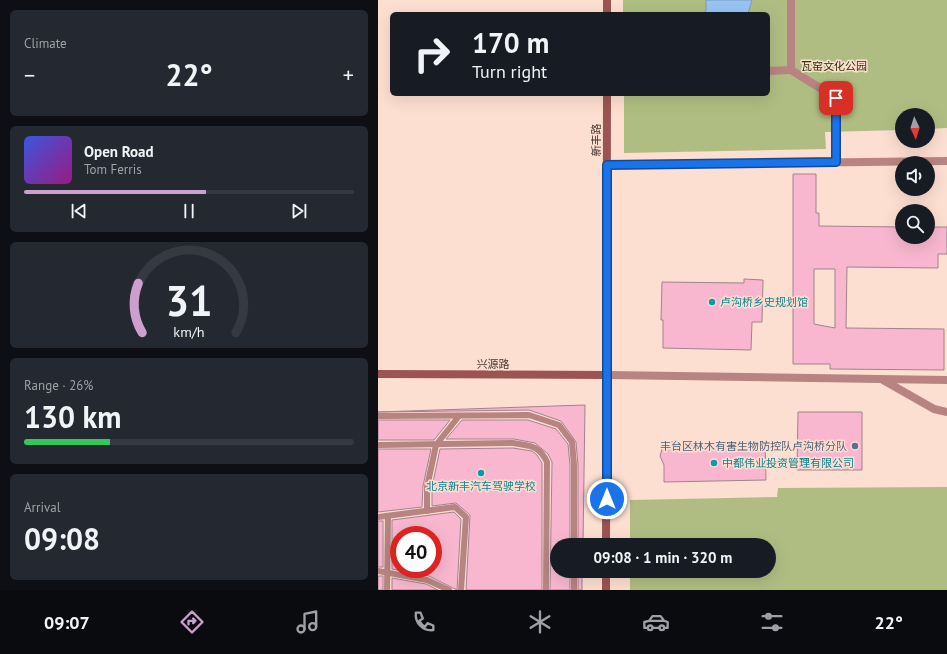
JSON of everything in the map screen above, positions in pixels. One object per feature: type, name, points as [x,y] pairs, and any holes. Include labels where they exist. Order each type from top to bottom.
[{"type":"street","points":[[607,0],[607,12]]},
{"type":"street","points":[[791,0],[791,70]]},
{"type":"street","points":[[770,71],[791,70],[836,98],[836,162]]},
{"type":"street","name":"新丰路","points":[[606,538],[608,375],[607,96]]},
{"type":"street","points":[[607,165],[947,161]]},
{"type":"street","name":"兴源路","points":[[378,374],[608,375]]},
{"type":"street","points":[[608,375],[947,380]]},
{"type":"street","points":[[882,379],[934,409],[947,412]]},
{"type":"street","points":[[606,578],[606,590]]},
{"type":"lane","points":[[378,416],[529,415],[559,425],[572,442],[574,465],[574,538]]},
{"type":"lane","points":[[427,511],[427,487],[436,445],[459,416]]},
{"type":"lane","points":[[378,445],[512,444],[533,446],[542,451],[547,462],[546,590]]},
{"type":"lane","points":[[378,517],[455,507],[466,517],[461,590]]},
{"type":"lane","points":[[387,590],[388,516]]},
{"type":"lane","points":[[378,572],[387,572],[427,580],[449,590]]},
{"type":"lane","points":[[574,578],[574,590]]},
{"type":"green space","name":"瓦窑文化公园","points":[[623,0],[947,0],[947,128],[935,129],[935,108],[895,108],[895,130],[825,132],[826,149],[624,153],[624,96],[770,96],[770,12],[623,12]]},
{"type":"green space","points":[[947,487],[947,590],[630,590],[630,578],[776,578],[776,538],[630,538],[630,500],[777,497],[778,488]]},
{"type":"water","points":[[706,0],[752,0],[749,12],[705,12]]},
{"type":"building","points":[[793,174],[816,174],[816,213],[819,213],[819,226],[895,227],[895,244],[935,244],[935,227],[947,227],[947,254],[938,254],[938,268],[847,267],[846,328],[944,329],[944,370],[830,369],[830,364],[793,364]],"holes":[[[814,269],[835,269],[835,328],[814,324]]]},
{"type":"building","name":"卢沟桥乡史规划馆","points":[[744,279],[763,280],[762,322],[752,322],[751,350],[663,348],[663,320],[661,320],[662,282],[744,283]]},
{"type":"building","points":[[585,405],[583,538],[578,538],[578,465],[576,442],[561,421],[529,410],[378,412]]},
{"type":"building","name":"丰台区林木有害生物防控队卢沟桥分队","points":[[798,412],[862,412],[862,470],[797,470]]},
{"type":"building","points":[[378,420],[450,420],[434,440],[378,440]]},
{"type":"building","points":[[462,420],[528,420],[556,429],[568,444],[570,465],[570,538],[551,538],[552,462],[548,454],[535,443],[514,439],[446,439]]},
{"type":"building","name":"中都伟业投资管理有限公司","points":[[670,442],[678,442],[682,445],[765,443],[766,480],[664,482],[664,465],[660,456],[662,449]]},
{"type":"building","points":[[513,448],[532,451],[537,455],[542,463],[542,590],[466,590],[470,515],[456,503],[432,506],[432,487],[440,449]]},
{"type":"building","points":[[378,449],[431,449],[423,486],[422,507],[378,512]]},
{"type":"building","points":[[454,512],[461,519],[457,590],[433,578],[442,578],[442,526],[392,526],[392,520]]},
{"type":"building","points":[[378,521],[383,521],[383,567],[378,567]]},
{"type":"building","points":[[378,576],[383,576],[383,590],[378,590]]},
{"type":"building","points":[[392,578],[426,584],[438,590],[392,590]]},
{"type":"building","points":[[550,578],[570,578],[570,590],[550,590]]},
{"type":"building","points":[[578,578],[582,578],[582,590],[578,590]]},
{"type":"place","name":"卢沟桥乡史规划馆","points":[[712,302]]},
{"type":"place","name":"丰台区林木有害生物防控队卢沟桥分队","points":[[855,446]]},
{"type":"place","name":"中都伟业投资管理有限公司","points":[[714,463]]},
{"type":"place","name":"北京新丰汽车驾驶学校","points":[[481,473]]},
{"type":"route","points":[[607,499],[607,165],[836,162],[836,98]]}]
